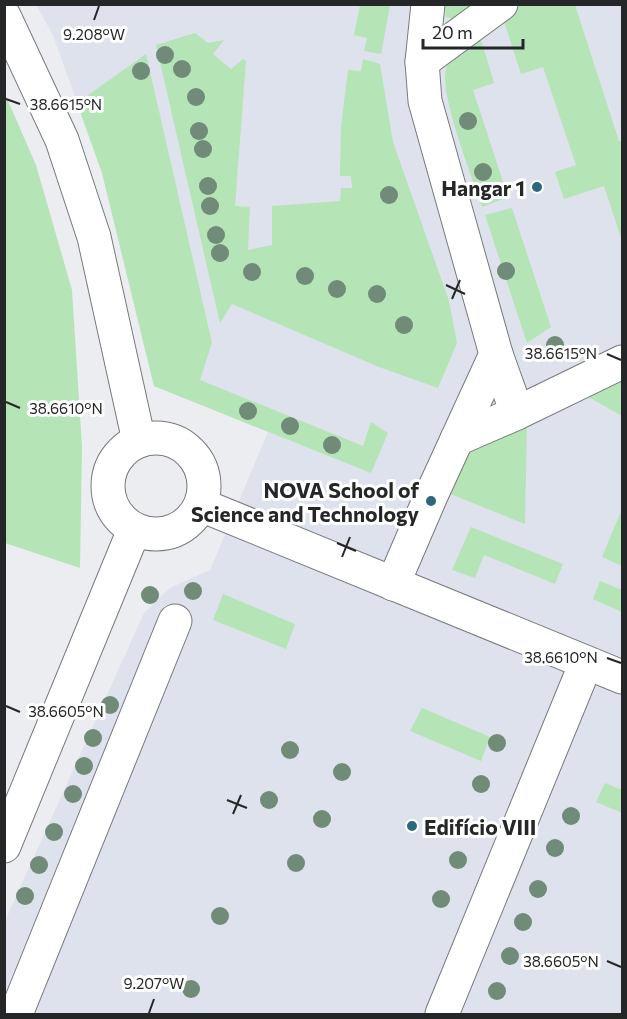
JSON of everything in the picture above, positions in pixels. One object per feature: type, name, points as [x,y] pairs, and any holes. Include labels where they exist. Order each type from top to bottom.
[{"type":"street","points":[[428,4],[422,62],[425,101],[496,354],[517,413]]},
{"type":"street","points":[[422,62],[501,4]]},
{"type":"street","points":[[4,16],[62,141],[94,237],[139,441]]},
{"type":"street","points":[[393,584],[496,354]]},
{"type":"street","points":[[457,439],[517,413],[622,362]]},
{"type":"street","points":[[158,438],[176,442],[191,453],[201,469],[204,487],[201,505],[193,518],[180,528],[166,534],[150,534],[134,530],[122,520],[113,507],[108,492],[109,476],[114,461],[125,449],[139,441],[158,438]]},
{"type":"street","points":[[201,505],[622,677]]},
{"type":"street","points":[[8,828],[134,530]]},
{"type":"street","points":[[16,1014],[175,621]]},
{"type":"street","points":[[442,1014],[586,663]]},
{"type":"shaded area","name":"NOVA School of Science and Technology","points":[[36,5],[622,5],[622,1014],[5,1014],[5,921],[144,613],[170,588],[210,570],[268,432],[154,386],[102,173],[53,35]]},
{"type":"green space","points":[[360,5],[390,5],[381,54],[364,51],[367,38],[354,35]]},
{"type":"green space","points":[[445,5],[482,5],[461,21],[446,17]]},
{"type":"green space","points":[[518,5],[575,5],[619,141],[622,141],[622,241],[604,186],[564,199],[555,172],[576,165],[543,67],[521,74],[502,15]]},
{"type":"green space","points":[[195,33],[208,43],[224,40],[213,54],[231,69],[243,59],[246,61],[235,206],[250,207],[248,250],[272,245],[272,206],[340,201],[341,188],[352,188],[351,176],[340,176],[341,127],[348,70],[361,71],[363,59],[380,64],[393,142],[449,301],[457,343],[438,388],[379,367],[232,304],[220,323],[156,45]]},
{"type":"green space","points":[[479,33],[494,83],[473,90],[508,197],[482,207],[452,116],[445,81],[446,69],[451,58],[459,48]]},
{"type":"green space","points":[[146,54],[212,343],[200,380],[363,446],[371,422],[388,433],[371,473],[154,386],[102,173],[77,103]]},
{"type":"green space","points":[[5,94],[36,165],[72,290],[82,447],[80,568],[5,543]]},
{"type":"green space","points":[[512,208],[551,327],[527,343],[485,215]]},
{"type":"green space","points":[[622,377],[622,416],[585,395]]},
{"type":"green space","points":[[527,423],[525,524],[448,493],[460,462],[471,452]]},
{"type":"green space","points":[[622,509],[622,566],[602,557]]},
{"type":"green space","points":[[471,527],[563,564],[555,584],[484,555],[475,578],[452,570]]},
{"type":"green space","points":[[600,581],[622,590],[622,612],[593,599]]},
{"type":"green space","points":[[223,594],[295,624],[286,649],[213,620]]},
{"type":"green space","points":[[422,708],[490,737],[481,761],[410,731]]},
{"type":"green space","points":[[605,783],[622,790],[622,813],[596,802]]},
{"type":"place","name":"Hangar 1","points":[[537,187]]},
{"type":"place","name":"NOVA School of Science and Technology","points":[[431,501]]},
{"type":"place","name":"Edifício VIII","points":[[412,826]]}]
